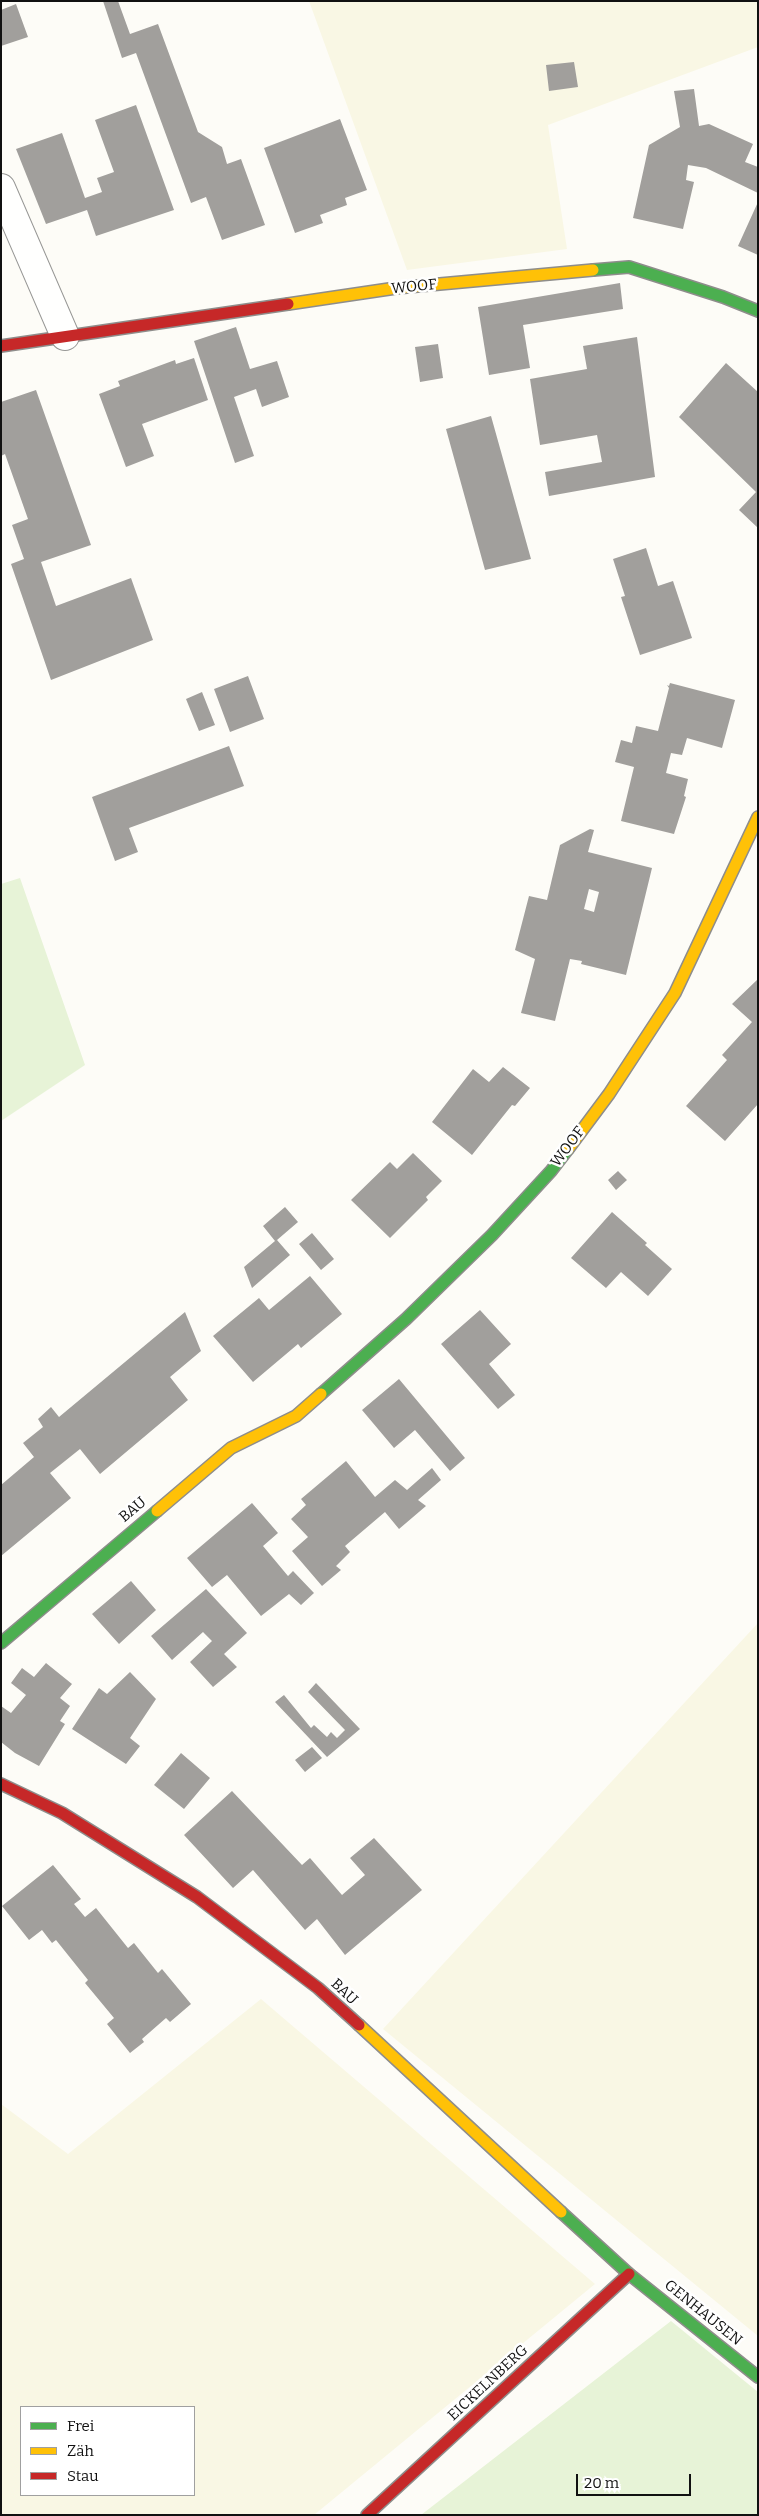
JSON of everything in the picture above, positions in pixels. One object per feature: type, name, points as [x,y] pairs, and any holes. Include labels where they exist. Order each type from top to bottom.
[{"type":"street","points":[[1,188],[65,336]]},
{"type":"street","name":"WOOF","points":[[1,346],[396,288],[629,267],[723,297],[758,311]]},
{"type":"street","name":"WOOF","points":[[296,1416],[413,1312],[492,1235],[550,1171],[609,1094],[675,993],[758,817]]},
{"type":"street","name":"BAU","points":[[1,1644],[231,1448],[296,1416]]},
{"type":"street","name":"BAU","points":[[1,1784],[62,1813],[197,1897],[318,1988],[629,2274]]},
{"type":"street","name":"GENHAUSEN","points":[[629,2274],[758,2377]]},
{"type":"street","name":"EICKELNBERG","points":[[367,2515],[629,2274]]},
{"type":"shaded area","points":[[309,1],[758,1],[758,47],[548,125],[567,249],[407,270]]},
{"type":"shaded area","points":[[758,1623],[758,2336],[383,2029]]},
{"type":"shaded area","points":[[261,1999],[595,2284],[314,2515],[1,2515],[1,2104],[68,2154]]},
{"type":"green space","points":[[20,878],[85,1065],[1,1121],[1,884]]},
{"type":"green space","points":[[671,2321],[758,2392],[758,2515],[421,2515]]},
{"type":"building","points":[[103,1],[118,1],[130,34],[158,24],[198,132],[222,147],[227,164],[241,159],[265,225],[222,240],[206,197],[191,203],[136,53],[122,58]]},
{"type":"building","points":[[16,4],[28,37],[1,46],[1,10]]},
{"type":"building","points":[[574,62],[578,87],[549,91],[546,65]]},
{"type":"building","points":[[694,89],[699,126],[709,124],[753,144],[745,162],[758,167],[758,193],[706,168],[688,165],[686,180],[694,182],[683,229],[633,218],[649,145],[680,127],[674,91]]},
{"type":"building","points":[[136,105],[174,210],[96,236],[87,210],[46,224],[16,149],[62,133],[85,198],[102,192],[97,178],[114,172],[95,120]]},
{"type":"building","points":[[340,119],[367,190],[345,198],[347,205],[320,215],[323,223],[295,233],[264,148]]},
{"type":"building","points":[[758,202],[758,255],[738,246]]},
{"type":"building","points":[[620,283],[623,309],[523,325],[530,368],[489,375],[478,307]]},
{"type":"building","points":[[236,327],[250,369],[277,361],[289,397],[262,407],[256,389],[234,397],[254,456],[235,463],[194,341]]},
{"type":"building","points":[[637,337],[655,477],[549,496],[545,472],[602,462],[597,435],[540,445],[530,379],[587,369],[583,346]]},
{"type":"building","points":[[438,344],[443,378],[420,382],[415,347]]},
{"type":"building","points":[[194,358],[208,400],[142,424],[154,456],[126,467],[99,394],[120,386],[118,381],[175,360],[176,364]]},
{"type":"building","points":[[726,363],[758,392],[758,528],[739,510],[756,492],[679,417]]},
{"type":"building","points":[[36,390],[91,545],[41,562],[56,606],[131,578],[153,640],[51,680],[11,564],[24,559],[12,525],[28,519],[5,454],[1,456],[1,402]]},
{"type":"building","points":[[491,416],[531,559],[485,570],[446,429]]},
{"type":"building","points":[[646,548],[658,586],[673,581],[692,638],[640,655],[621,597],[625,596],[613,559]]},
{"type":"building","points":[[248,676],[264,719],[230,732],[214,689]]},
{"type":"building","points":[[670,683],[735,700],[722,748],[687,738],[682,755],[671,753],[666,773],[688,779],[684,796],[686,797],[674,834],[621,821],[634,767],[615,762],[621,740],[632,743],[636,726],[658,731],[669,688],[667,685],[669,686]]},
{"type":"building","points":[[202,692],[215,725],[199,731],[186,699]]},
{"type":"building","points":[[229,746],[244,786],[129,828],[138,852],[115,861],[92,797]]},
{"type":"building","points":[[590,829],[594,830],[588,852],[652,868],[626,975],[581,964],[582,961],[570,959],[555,1021],[521,1013],[535,959],[515,950],[529,896],[547,900],[560,845]],"holes":[[[589,889],[599,892],[594,912],[584,909]]]},
{"type":"building","points":[[758,979],[758,1104],[725,1141],[686,1106],[727,1060],[722,1055],[752,1022],[732,1004]]},
{"type":"building","points":[[503,1067],[530,1088],[515,1106],[512,1105],[472,1155],[432,1122],[473,1069],[489,1082]]},
{"type":"building","points":[[413,1153],[442,1181],[426,1197],[428,1200],[390,1238],[351,1200],[390,1162],[397,1169]]},
{"type":"building","points":[[618,1171],[627,1180],[616,1190],[608,1180]]},
{"type":"building","points":[[285,1207],[298,1222],[277,1240],[290,1255],[252,1288],[244,1267],[275,1241],[263,1226]]},
{"type":"building","points":[[612,1212],[647,1243],[645,1245],[672,1269],[648,1296],[621,1272],[606,1288],[571,1258]]},
{"type":"building","points":[[312,1233],[334,1259],[321,1270],[299,1244]]},
{"type":"building","points":[[310,1276],[342,1314],[301,1348],[298,1344],[253,1382],[213,1336],[259,1298],[269,1310]]},
{"type":"building","points":[[480,1310],[511,1344],[489,1364],[515,1395],[498,1409],[441,1344]]},
{"type":"building","points":[[185,1312],[201,1351],[170,1377],[188,1400],[100,1474],[80,1449],[50,1473],[71,1498],[1,1556],[1,1485],[34,1457],[23,1443],[43,1427],[38,1419],[51,1407],[59,1417]]},
{"type":"building","points":[[399,1379],[465,1458],[450,1471],[415,1430],[394,1448],[362,1410]]},
{"type":"building","points":[[346,1461],[375,1497],[395,1480],[407,1490],[432,1468],[441,1480],[418,1500],[426,1506],[399,1529],[385,1512],[345,1546],[350,1552],[336,1566],[341,1570],[322,1586],[292,1551],[308,1537],[291,1519],[306,1505],[301,1499]]},
{"type":"building","points":[[252,1503],[278,1533],[263,1546],[288,1576],[293,1571],[314,1593],[301,1605],[289,1594],[261,1616],[227,1575],[212,1587],[187,1558]]},
{"type":"building","points":[[131,1581],[156,1610],[119,1644],[92,1614]]},
{"type":"building","points":[[206,1589],[247,1633],[224,1654],[237,1667],[213,1687],[190,1662],[212,1641],[203,1632],[172,1660],[151,1636]]},
{"type":"building","points":[[46,1663],[72,1684],[60,1698],[70,1706],[60,1721],[65,1724],[39,1766],[15,1753],[1,1742],[1,1706],[11,1713],[26,1695],[11,1683],[22,1668],[34,1677]]},
{"type":"building","points":[[130,1672],[156,1699],[130,1738],[140,1746],[126,1764],[72,1729],[99,1688],[107,1694]]},
{"type":"building","points":[[316,1683],[360,1729],[327,1757],[275,1702],[284,1695],[311,1728],[314,1725],[327,1737],[331,1732],[337,1738],[345,1730],[308,1692]]},
{"type":"building","points":[[312,1747],[322,1758],[305,1772],[295,1760]]},
{"type":"building","points":[[181,1753],[210,1778],[184,1809],[154,1785]]},
{"type":"building","points":[[232,1791],[302,1865],[310,1858],[342,1895],[365,1875],[350,1858],[374,1838],[422,1890],[345,1955],[317,1919],[305,1930],[253,1870],[233,1888],[184,1835]]},
{"type":"building","points":[[53,1865],[81,1899],[74,1904],[85,1917],[96,1908],[128,1948],[134,1943],[158,1973],[162,1969],[191,2004],[170,2022],[166,2018],[142,2039],[144,2042],[130,2053],[107,2024],[114,2018],[85,1983],[88,1980],[56,1940],[52,1943],[42,1930],[29,1940],[2,1906]]},
{"type":"traffic: fast","points":[[593,270],[629,267],[723,297],[758,311]]},
{"type":"traffic: fast","points":[[321,1394],[406,1319],[492,1235],[551,1171],[568,1149]]},
{"type":"traffic: fast","points":[[1,1643],[157,1511]]},
{"type":"traffic: fast","points":[[561,2212],[629,2274],[758,2377]]},
{"type":"traffic: slow","points":[[288,304],[396,288],[593,270]]},
{"type":"traffic: slow","points":[[568,1149],[609,1094],[675,993],[758,817]]},
{"type":"traffic: slow","points":[[157,1511],[231,1448],[296,1416],[321,1394]]},
{"type":"traffic: slow","points":[[359,2025],[561,2212]]},
{"type":"traffic: jam","points":[[1,346],[288,304]]},
{"type":"traffic: jam","points":[[1,1784],[62,1813],[197,1897],[318,1988],[359,2025]]},
{"type":"traffic: jam","points":[[367,2515],[629,2274]]}]
